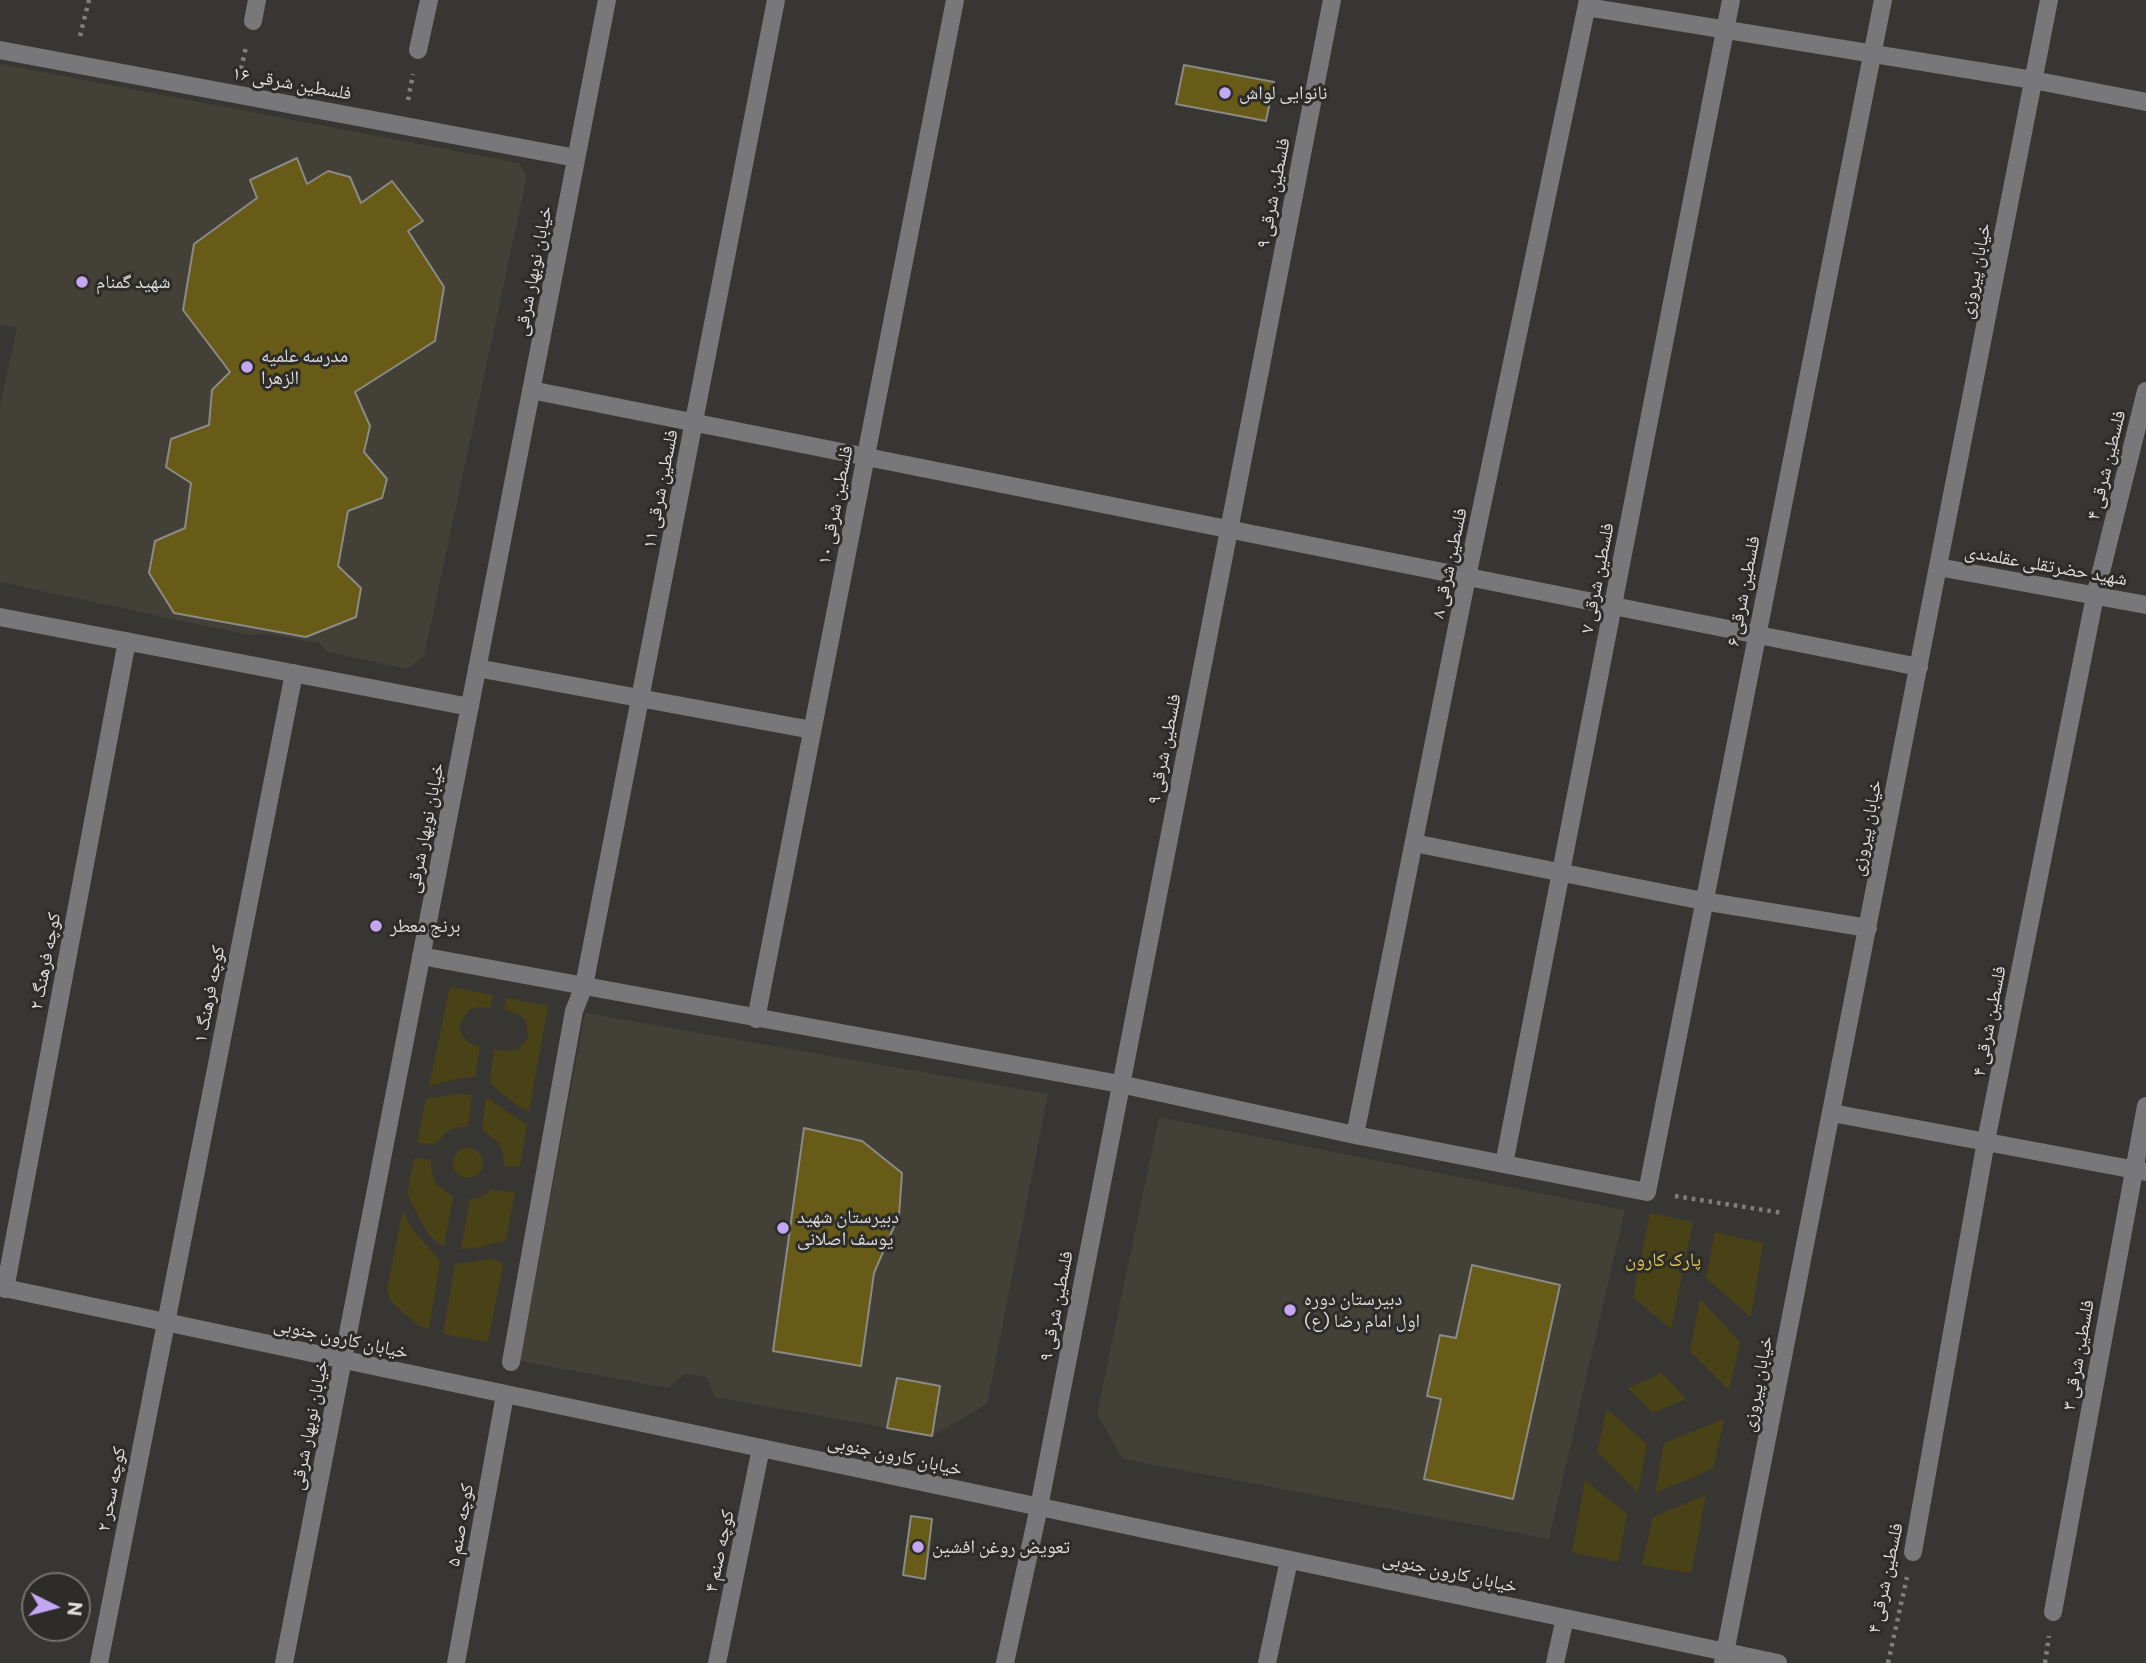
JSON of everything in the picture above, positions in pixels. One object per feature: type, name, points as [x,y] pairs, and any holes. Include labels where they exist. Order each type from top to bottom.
[{"type":"street","points":[[253,20],[257,0]]},
{"type":"street","points":[[418,50],[429,0]]},
{"type":"street","name":"خیابان نوبهار شرقی","points":[[284,1663],[607,0]]},
{"type":"street","name":"فلسطین شرقی ۱۱","points":[[511,1362],[574,1011],[584,986],[776,0]]},
{"type":"street","name":"فلسطین شرقی ۱۰","points":[[756,1019],[955,0]]},
{"type":"street","name":"فلسطین شرقی ۹","points":[[1005,1663],[1039,1507],[1332,0]]},
{"type":"street","name":"فلسطین شرقی ۷","points":[[1504,1164],[1731,0]]},
{"type":"street","name":"فلسطین شرقی ۶","points":[[1647,1192],[1883,0]]},
{"type":"street","name":"خیابان پیروزی","points":[[1724,1657],[2049,0]]},
{"type":"street","points":[[1587,4],[1725,30],[2033,80],[2146,103]]},
{"type":"street","name":"فلسطین شرقی ۸","points":[[1355,1135],[1467,577],[1587,4]]},
{"type":"street","name":"فلسطین شرقی ۱۶","points":[[0,50],[576,158]]},
{"type":"street","points":[[531,390],[1919,667]]},
{"type":"street","name":"فلسطین شرقی ۴","points":[[1913,1552],[1986,1141],[2095,596],[2146,391]]},
{"type":"street","name":"شهید حضرتقلی عقلمندی","points":[[1938,567],[2146,605]]},
{"type":"street","points":[[0,617],[470,707]]},
{"type":"street","name":"کوچه فرهنگ ۲","points":[[2,1288],[127,641]]},
{"type":"street","points":[[477,668],[812,730]]},
{"type":"street","name":"کوچه فرهنگ ۱","points":[[165,1322],[294,673]]},
{"type":"street","points":[[1414,843],[1703,901],[1868,928]]},
{"type":"street","points":[[421,956],[1120,1084],[1355,1135],[1647,1192]]},
{"type":"street","name":"فلسطین شرقی ۳","points":[[2053,1612],[2140,1171],[2146,1106]]},
{"type":"street","points":[[1832,1113],[2140,1171]]},
{"type":"street","name":"خیابان کارون جنوبی","points":[[2,1288],[1564,1618],[1724,1657],[1777,1663]]},
{"type":"street","name":"کوچه سحر ۲","points":[[99,1663],[165,1322]]},
{"type":"street","name":"کوچه صنم ۵","points":[[456,1663],[505,1395]]},
{"type":"street","name":"کوچه صنم ۴","points":[[718,1663],[761,1448]]},
{"type":"street","points":[[1267,1663],[1289,1560]]},
{"type":"street","points":[[1555,1663],[1564,1618]]},
{"type":"path","points":[[74,64],[89,0]]},
{"type":"path","points":[[234,94],[253,20]]},
{"type":"path","points":[[403,125],[418,50]]},
{"type":"path","points":[[1647,1192],[1812,1218]]},
{"type":"path","name":"فلسطین شرقی ۴","points":[[1888,1663],[1913,1552]]},
{"type":"shaded area","name":"مدرسه علمیه الزهرا","points":[[0,64],[519,163],[527,176],[424,656],[407,669],[328,652],[319,643],[268,634],[248,635],[0,582],[0,406],[17,328],[0,325]]},
{"type":"shaded area","name":"دبیرستان شهید یوسف اصلانی","points":[[585,1013],[1048,1094],[987,1404],[932,1436],[715,1397],[706,1377],[685,1374],[668,1388],[520,1361]]},
{"type":"shaded area","name":"دبیرستان دوره اول امام رضا (ع)","points":[[1159,1117],[1625,1210],[1549,1539],[1123,1459],[1097,1414]],"holes":[[[1472,1265],[1560,1285],[1513,1498],[1424,1479],[1441,1399],[1427,1395],[1440,1336],[1456,1338]]]},
{"type":"green space","points":[[450,987],[493,995],[490,1008],[478,1007],[469,1010],[459,1026],[463,1037],[480,1047],[475,1077],[429,1086]]},
{"type":"green space","points":[[507,998],[548,1006],[529,1111],[519,1107],[490,1083],[494,1049],[518,1049],[528,1038],[526,1021],[520,1015],[504,1009]]},
{"type":"green space","points":[[458,1094],[472,1095],[468,1126],[450,1129],[435,1144],[417,1143],[426,1099]]},
{"type":"green space","points":[[486,1097],[527,1125],[520,1167],[504,1166],[503,1153],[498,1142],[482,1129]]},
{"type":"green space","points":[[468,1148],[479,1152],[483,1163],[479,1174],[468,1178],[457,1174],[453,1163],[457,1152]]},
{"type":"green space","points":[[414,1158],[431,1160],[436,1184],[453,1197],[444,1247],[432,1238],[423,1226],[407,1193]]},
{"type":"green space","points":[[492,1190],[515,1192],[506,1240],[461,1249],[470,1199],[477,1199]]},
{"type":"green space","points":[[403,1210],[412,1229],[440,1261],[429,1329],[419,1326],[398,1308],[390,1300],[387,1289]]},
{"type":"green space","name":"پارک کارون","points":[[1650,1213],[1693,1222],[1671,1329],[1633,1297]]},
{"type":"green space","name":"پارک کارون","points":[[1715,1232],[1763,1243],[1751,1317],[1706,1278]]},
{"type":"green space","points":[[492,1259],[503,1264],[488,1342],[443,1334],[455,1264]]},
{"type":"green space","name":"پارک کارون","points":[[1700,1299],[1740,1342],[1729,1390],[1690,1351]]},
{"type":"green space","points":[[1662,1373],[1686,1399],[1653,1413],[1628,1388]]},
{"type":"green space","points":[[1607,1409],[1647,1444],[1638,1492],[1597,1452]]},
{"type":"green space","points":[[1724,1419],[1713,1469],[1655,1493],[1664,1443]]},
{"type":"green space","points":[[1585,1480],[1627,1514],[1618,1562],[1572,1552]]},
{"type":"green space","points":[[1706,1495],[1691,1573],[1642,1565],[1653,1517]]},
{"type":"building","name":"نانوایی لواش","points":[[1184,65],[1274,82],[1266,121],[1176,104]]},
{"type":"building","points":[[297,158],[307,184],[328,171],[350,177],[361,203],[392,181],[423,221],[408,231],[444,287],[435,341],[355,392],[370,426],[364,452],[387,479],[382,498],[348,511],[338,566],[361,588],[356,617],[306,637],[174,613],[149,573],[155,541],[185,528],[191,483],[166,467],[171,439],[209,425],[212,390],[230,372],[183,310],[194,244],[257,198],[250,180]]},
{"type":"building","points":[[804,1128],[862,1141],[902,1173],[899,1215],[874,1273],[861,1366],[773,1351]]},
{"type":"building","points":[[1472,1265],[1560,1285],[1513,1499],[1424,1479],[1441,1399],[1427,1396],[1440,1335],[1456,1338]]},
{"type":"building","points":[[897,1378],[940,1386],[932,1436],[887,1428]]},
{"type":"building","name":"تعویض روغن افشین","points":[[911,1516],[932,1519],[925,1579],[903,1575]]},
{"type":"place","name":"نانوایی لواش","points":[[1225,93]]},
{"type":"place","name":"شهید گمنام","points":[[82,282]]},
{"type":"place","name":"مدرسه علمیه الزهرا","points":[[247,367]]},
{"type":"place","name":"برنج معطر","points":[[376,926]]},
{"type":"place","name":"دبیرستان شهید یوسف اصلانی","points":[[783,1228]]},
{"type":"place","name":"دبیرستان دوره اول امام رضا (ع)","points":[[1290,1310]]},
{"type":"place","name":"تعویض روغن افشین","points":[[918,1547]]}]
